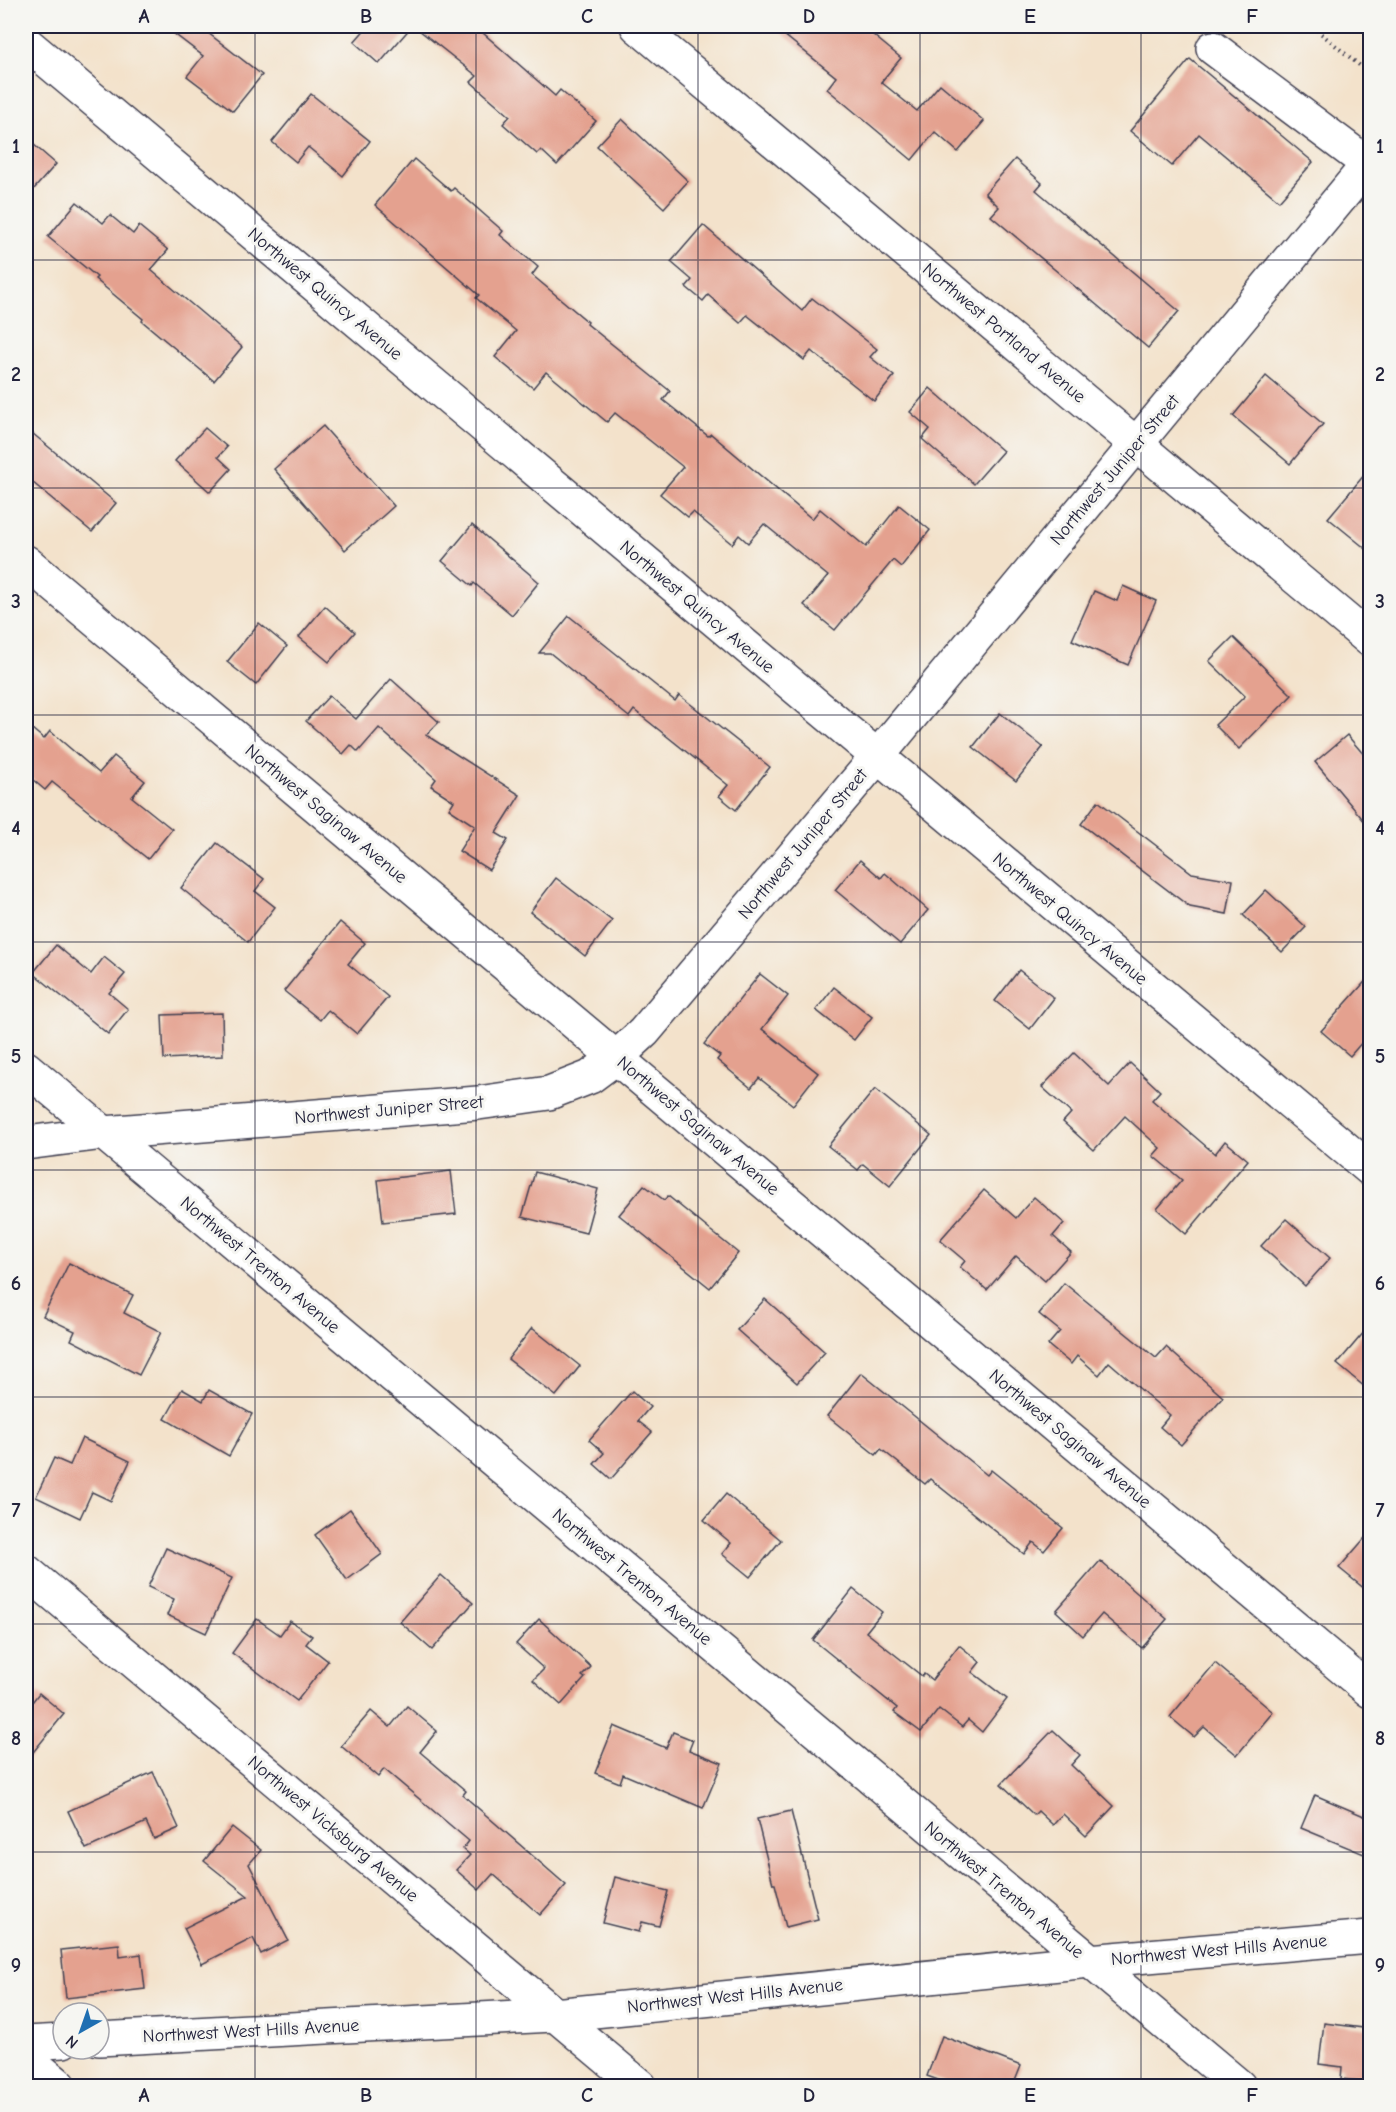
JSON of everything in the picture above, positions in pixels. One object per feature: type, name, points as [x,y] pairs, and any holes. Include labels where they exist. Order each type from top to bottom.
[{"type":"street","name":"Northwest Portland Avenue","points":[[637,26],[1371,640]]},
{"type":"street","name":"Northwest Quincy Avenue","points":[[26,43],[1371,1169]]},
{"type":"street","points":[[1214,48],[1370,163]]},
{"type":"street","name":"Northwest Juniper Street","points":[[26,1143],[104,1133],[478,1103],[549,1093],[590,1077],[644,1032],[877,757],[1370,163]]},
{"type":"street","name":"Northwest Saginaw Avenue","points":[[26,562],[1371,1692]]},
{"type":"street","name":"Northwest Trenton Avenue","points":[[26,1068],[1239,2086]]},
{"type":"street","name":"Northwest Vicksburg Avenue","points":[[26,1571],[640,2086]]},
{"type":"street","name":"Northwest West Hills Avenue","points":[[111,2038],[554,2014],[1089,1961],[1371,1937]]},
{"type":"street","points":[[26,2043],[51,2042]]},
{"type":"street","points":[[26,2058],[60,2086]]},
{"type":"path","points":[[1312,26],[1371,74]]},
{"type":"building","points":[[164,26],[199,26],[262,75],[233,111],[187,76],[203,56]]},
{"type":"building","points":[[368,26],[412,26],[379,64],[354,42]]},
{"type":"building","points":[[414,26],[475,26],[555,96],[560,90],[596,121],[557,165],[541,150],[537,154],[503,124],[510,116],[471,82],[477,76]]},
{"type":"building","points":[[773,26],[862,26],[901,58],[881,82],[917,111],[940,84],[984,121],[958,152],[935,132],[912,160],[827,89],[836,77]]},
{"type":"building","points":[[1190,59],[1313,162],[1279,201],[1199,134],[1172,166],[1130,131]]},
{"type":"building","points":[[311,94],[370,141],[343,176],[308,147],[296,162],[272,142]]},
{"type":"building","points":[[622,119],[688,181],[664,208],[597,146]]},
{"type":"building","points":[[26,138],[56,164],[26,198]]},
{"type":"building","points":[[414,159],[451,191],[454,188],[503,231],[500,235],[538,267],[532,275],[588,322],[587,324],[670,391],[663,400],[708,436],[711,434],[812,519],[820,509],[866,547],[899,505],[930,530],[901,567],[893,560],[835,630],[804,605],[828,576],[764,524],[748,543],[739,535],[732,544],[693,512],[688,517],[660,494],[683,467],[615,413],[607,422],[546,372],[533,388],[495,357],[516,331],[476,298],[479,295],[375,205]]},
{"type":"building","points":[[1015,159],[1042,183],[1036,190],[1179,311],[1148,348],[991,216],[999,207],[985,193]]},
{"type":"building","points":[[77,202],[103,223],[110,215],[133,234],[139,226],[168,250],[151,270],[242,347],[214,381],[142,321],[143,319],[95,279],[97,277],[48,237]]},
{"type":"building","points":[[703,225],[802,311],[812,298],[877,349],[870,357],[894,376],[874,401],[811,351],[804,360],[747,315],[740,323],[708,295],[703,301],[686,287],[692,280],[671,262]]},
{"type":"building","points":[[1266,376],[1323,424],[1290,464],[1233,416]]},
{"type":"building","points":[[930,388],[1003,451],[974,484],[922,439],[930,429],[910,412]]},
{"type":"building","points":[[323,426],[394,506],[345,550],[274,469]]},
{"type":"building","points":[[26,428],[116,503],[92,532],[26,477]]},
{"type":"building","points":[[205,428],[227,447],[218,457],[231,469],[210,492],[175,461]]},
{"type":"building","points":[[1371,467],[1371,553],[1328,518]]},
{"type":"building","points":[[472,525],[539,582],[512,615],[474,583],[472,586],[442,561]]},
{"type":"building","points":[[1123,586],[1156,601],[1128,665],[1072,640],[1094,591],[1117,601]]},
{"type":"building","points":[[325,606],[355,632],[329,662],[299,637]]},
{"type":"building","points":[[569,616],[675,701],[679,695],[770,767],[736,810],[719,796],[728,785],[634,710],[629,717],[550,653],[539,653]]},
{"type":"building","points":[[259,623],[287,646],[256,685],[227,662]]},
{"type":"building","points":[[1233,637],[1292,695],[1239,749],[1215,725],[1245,696],[1209,661]]},
{"type":"building","points":[[391,679],[439,722],[426,735],[520,795],[496,833],[508,840],[489,870],[459,851],[475,826],[449,809],[454,801],[431,786],[436,779],[379,728],[358,752],[351,745],[343,754],[306,721],[329,696],[356,719]]},
{"type":"building","points":[[1000,713],[1043,747],[1016,781],[973,747]]},
{"type":"building","points":[[26,724],[44,739],[50,731],[99,773],[114,756],[145,781],[132,797],[172,829],[148,859],[52,782],[45,790],[26,774]]},
{"type":"building","points":[[1347,735],[1371,763],[1371,829],[1315,762]]},
{"type":"building","points":[[1098,801],[1192,873],[1233,880],[1227,914],[1190,907],[1081,824]]},
{"type":"building","points":[[217,843],[264,879],[255,891],[275,907],[248,942],[181,888]]},
{"type":"building","points":[[860,860],[881,878],[885,873],[928,910],[900,944],[835,890]]},
{"type":"building","points":[[556,878],[612,921],[585,956],[530,912]]},
{"type":"building","points":[[1266,890],[1306,927],[1282,952],[1243,915]]},
{"type":"building","points":[[340,922],[365,943],[348,964],[388,997],[357,1034],[328,1010],[320,1020],[284,991]]},
{"type":"building","points":[[56,945],[91,974],[104,957],[125,974],[109,993],[128,1009],[108,1034],[33,973]]},
{"type":"building","points":[[1019,970],[1054,998],[1030,1029],[995,1001]]},
{"type":"building","points":[[760,974],[788,996],[762,1029],[818,1073],[793,1105],[759,1078],[751,1088],[717,1060],[720,1056],[704,1044]]},
{"type":"building","points":[[1371,975],[1371,1032],[1350,1056],[1321,1031]]},
{"type":"building","points":[[834,987],[872,1017],[854,1040],[816,1010]]},
{"type":"building","points":[[222,1013],[223,1056],[164,1059],[162,1015]]},
{"type":"building","points":[[1074,1053],[1109,1086],[1130,1063],[1160,1091],[1152,1100],[1215,1154],[1225,1141],[1248,1160],[1186,1234],[1157,1209],[1182,1180],[1153,1156],[1160,1148],[1125,1116],[1094,1150],[1063,1122],[1071,1113],[1042,1087]]},
{"type":"building","points":[[875,1089],[931,1135],[890,1186],[863,1164],[858,1170],[828,1146]]},
{"type":"building","points":[[451,1171],[456,1214],[383,1222],[378,1180]]},
{"type":"building","points":[[535,1172],[598,1189],[586,1233],[522,1217]]},
{"type":"building","points":[[644,1185],[664,1200],[668,1196],[738,1253],[710,1288],[619,1215]]},
{"type":"building","points":[[984,1190],[1016,1218],[1034,1197],[1064,1223],[1053,1236],[1071,1252],[1045,1281],[1016,1256],[987,1290],[960,1267],[965,1261],[940,1240]]},
{"type":"building","points":[[1286,1219],[1330,1258],[1305,1286],[1261,1246]]},
{"type":"building","points":[[69,1263],[133,1295],[124,1313],[161,1332],[139,1375],[71,1340],[75,1331],[43,1316]]},
{"type":"building","points":[[1064,1283],[1156,1358],[1166,1347],[1223,1397],[1181,1445],[1160,1427],[1170,1415],[1109,1362],[1099,1375],[1077,1356],[1071,1364],[1048,1345],[1060,1331],[1039,1314]]},
{"type":"building","points":[[765,1299],[825,1352],[797,1383],[737,1330]]},
{"type":"building","points":[[1371,1324],[1371,1392],[1337,1364]]},
{"type":"building","points":[[532,1328],[580,1366],[556,1396],[508,1359]]},
{"type":"building","points":[[861,1373],[987,1475],[991,1470],[1063,1528],[1044,1551],[1033,1542],[1024,1554],[930,1479],[925,1484],[881,1449],[876,1455],[827,1416]]},
{"type":"building","points":[[182,1389],[203,1401],[209,1390],[252,1414],[229,1456],[165,1419]]},
{"type":"building","points":[[632,1391],[650,1407],[638,1421],[652,1432],[611,1479],[594,1464],[604,1453],[589,1440]]},
{"type":"building","points":[[82,1438],[130,1461],[111,1501],[92,1492],[80,1518],[36,1497],[54,1458],[70,1465]]},
{"type":"building","points":[[726,1494],[781,1540],[750,1577],[722,1554],[731,1543],[704,1520]]},
{"type":"building","points":[[350,1509],[382,1554],[347,1580],[315,1535]]},
{"type":"building","points":[[1371,1531],[1371,1594],[1339,1568]]},
{"type":"building","points":[[166,1548],[232,1578],[206,1633],[167,1615],[174,1599],[148,1587]]},
{"type":"building","points":[[1100,1561],[1167,1619],[1142,1648],[1102,1614],[1083,1636],[1056,1611]]},
{"type":"building","points":[[441,1575],[473,1603],[432,1650],[400,1622]]},
{"type":"building","points":[[853,1589],[882,1612],[866,1632],[922,1676],[924,1674],[932,1680],[959,1645],[980,1662],[972,1672],[1007,1699],[982,1732],[968,1720],[962,1727],[939,1709],[921,1732],[894,1712],[897,1708],[813,1640]]},
{"type":"building","points":[[257,1619],[280,1635],[290,1621],[312,1636],[306,1644],[328,1661],[297,1701],[232,1653]]},
{"type":"building","points":[[539,1619],[591,1667],[582,1676],[585,1678],[561,1705],[533,1680],[544,1669],[516,1644]]},
{"type":"building","points":[[1215,1663],[1273,1712],[1237,1755],[1204,1727],[1194,1737],[1170,1717]]},
{"type":"building","points":[[39,1693],[64,1714],[26,1761],[26,1710]]},
{"type":"building","points":[[407,1706],[437,1731],[420,1752],[466,1791],[463,1795],[566,1885],[540,1915],[493,1874],[479,1890],[456,1870],[470,1855],[463,1849],[469,1841],[384,1769],[378,1777],[341,1746],[371,1711],[390,1727]]},
{"type":"building","points":[[614,1726],[666,1748],[673,1732],[693,1740],[689,1750],[722,1763],[703,1808],[623,1774],[620,1783],[595,1773]]},
{"type":"building","points":[[1053,1730],[1080,1755],[1071,1765],[1114,1806],[1086,1836],[1063,1814],[1053,1825],[1038,1811],[1034,1815],[1001,1784]]},
{"type":"building","points":[[153,1772],[179,1828],[154,1839],[146,1822],[86,1849],[68,1811]]},
{"type":"building","points":[[1315,1795],[1371,1819],[1371,1857],[1301,1828]]},
{"type":"building","points":[[791,1811],[818,1919],[786,1927],[757,1819]]},
{"type":"building","points":[[232,1827],[261,1850],[249,1864],[288,1940],[261,1954],[253,1938],[202,1964],[184,1928],[248,1896],[204,1861]]},
{"type":"building","points":[[615,1877],[668,1891],[659,1926],[642,1922],[639,1932],[603,1923]]},
{"type":"building","points":[[119,1944],[120,1957],[141,1954],[145,1989],[66,1998],[61,1950]]},
{"type":"building","points":[[1324,2023],[1371,2029],[1371,2082],[1341,2079],[1342,2067],[1319,2064]]},
{"type":"building","points":[[942,2036],[1021,2066],[1013,2086],[955,2086],[927,2076]]}]
